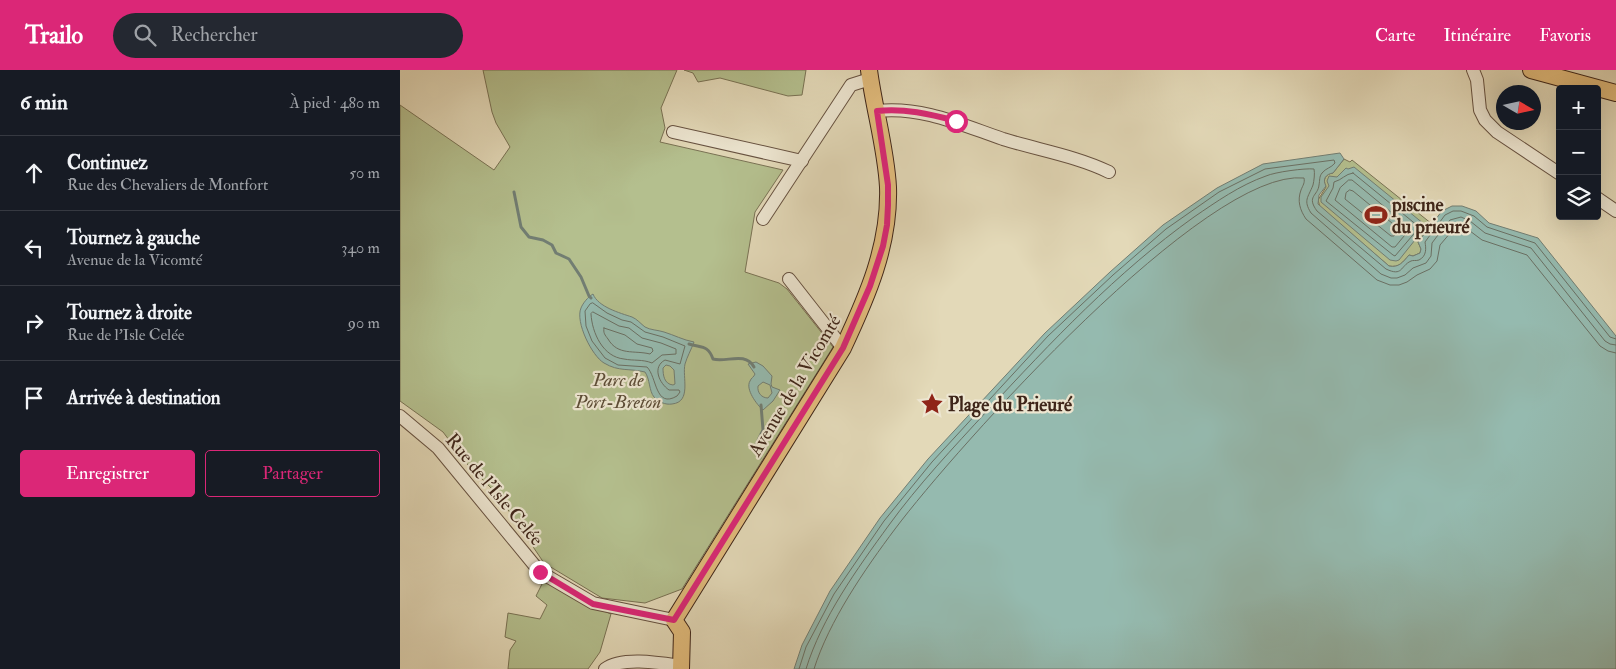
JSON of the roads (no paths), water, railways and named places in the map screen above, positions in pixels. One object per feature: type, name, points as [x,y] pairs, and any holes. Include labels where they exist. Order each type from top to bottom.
[{"type":"main road","points":[[1531,70],[1616,93]]},
{"type":"main road","name":"Avenue de la Vicomté","points":[[674,620],[843,348],[878,265],[887,225],[888,185],[870,74]]},
{"type":"main road","points":[[674,620],[682,632],[681,667]]},
{"type":"street","points":[[1473,70],[1477,80],[1480,110],[1485,120],[1497,132],[1556,171]]},
{"type":"street","points":[[763,219],[852,86],[870,74]]},
{"type":"street","points":[[877,111],[922,112],[956,121],[1003,139],[1095,165],[1109,172]]},
{"type":"street","points":[[673,132],[802,161]]},
{"type":"street","points":[[1601,201],[1616,211]]},
{"type":"street","points":[[789,279],[843,348]]},
{"type":"street","name":"Rue de l'Isle Celée","points":[[400,416],[438,448],[540,572],[593,604],[674,620]]},
{"type":"street","points":[[605,669],[611,664],[626,661],[681,667]]},
{"type":"water","points":[[1340,153],[1344,159],[1333,173],[1325,177],[1326,186],[1319,195],[1318,204],[1389,266],[1398,265],[1409,255],[1413,256],[1420,253],[1421,249],[1418,242],[1442,211],[1452,206],[1462,206],[1476,211],[1489,223],[1538,238],[1616,336],[1616,669],[794,669],[802,645],[830,591],[880,518],[928,459],[1045,333],[1163,225],[1217,188],[1263,164]]},
{"type":"water","name":"piscine du prieuré","points":[[1354,167],[1424,224],[1423,230],[1399,260],[1390,260],[1321,202],[1321,197],[1329,186],[1327,181],[1329,176],[1337,177],[1346,168]]},
{"type":"water","points":[[593,294],[604,306],[634,318],[647,328],[694,342],[685,364],[685,388],[682,399],[672,404],[662,403],[652,394],[645,372],[619,369],[609,366],[599,359],[590,346],[580,322],[581,308]],"holes":[[[666,365],[674,370],[675,384],[673,385],[666,381],[663,373],[663,368]]]},
{"type":"water","points":[[756,362],[763,366],[772,376],[772,387],[780,390],[773,401],[763,410],[750,392],[750,380],[755,374],[748,364]],"holes":[[[763,382],[770,385],[772,393],[766,398],[759,393],[758,386]]]},
{"type":"waterway","points":[[514,192],[521,227],[529,237],[543,240],[552,245],[556,253],[569,259],[581,277],[591,298]]},
{"type":"waterway","points":[[689,344],[707,349],[713,359],[740,358],[750,362],[754,367]]},
{"type":"waterway","points":[[760,458],[754,449],[763,430],[761,405]]},
{"type":"place","name":"piscine du prieuré","points":[[1376,215]]},
{"type":"place","name":"Plage du Prieuré","points":[[932,404]]},
{"type":"park label","name":"Parc de Port-Breton","points":[[618,390]]}]
